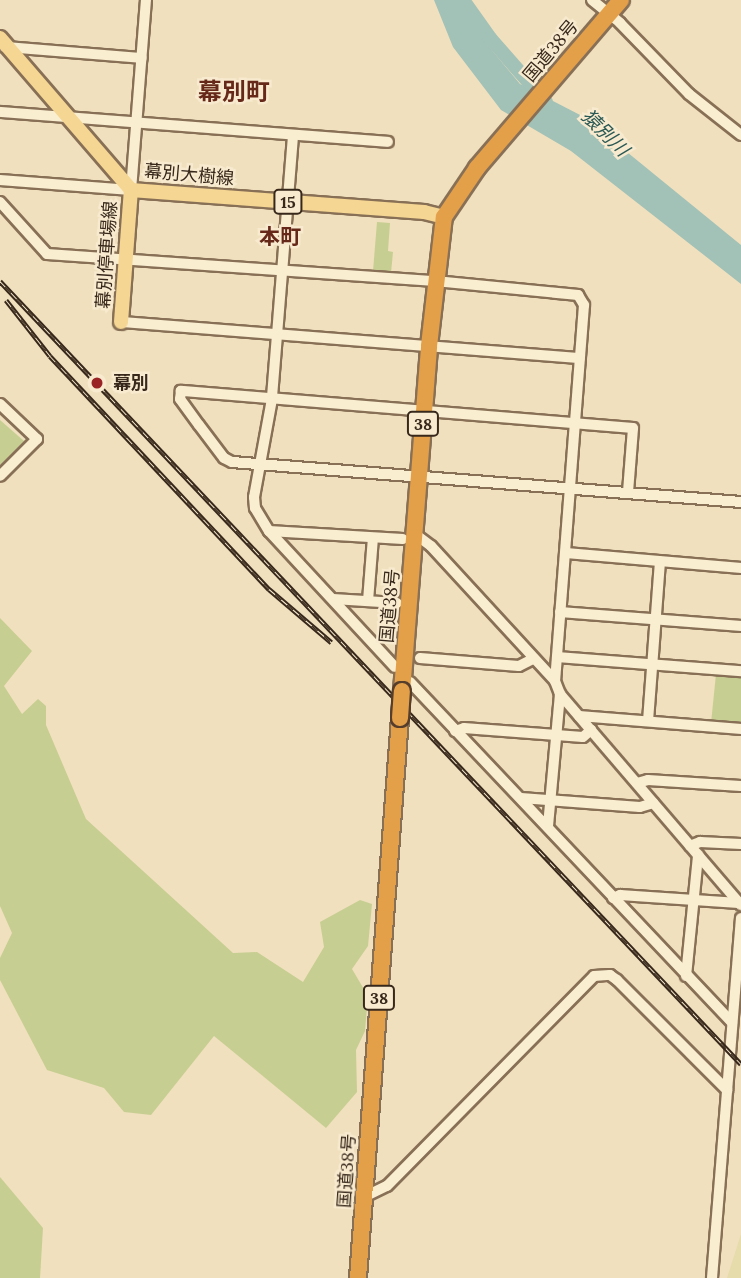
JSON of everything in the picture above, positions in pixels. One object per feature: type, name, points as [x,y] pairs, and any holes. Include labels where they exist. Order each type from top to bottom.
[{"type":"highway","name":"国道38号","points":[[358,1278],[400,718],[406,687],[409,537],[419,476],[429,346],[444,217],[477,168],[621,0]]},
{"type":"main road","name":"幕別大樹線","points":[[3,44],[131,190],[424,212],[444,217]]},
{"type":"main road","name":"幕別停車場線","points":[[121,322],[131,190]]},
{"type":"street","points":[[0,180],[131,190],[146,0]]},
{"type":"street","points":[[592,0],[603,20],[620,23],[689,94],[741,135]]},
{"type":"street","points":[[3,44],[142,58]]},
{"type":"street","points":[[0,112],[388,142]]},
{"type":"street","points":[[293,136],[272,399],[255,508],[269,531],[396,667]]},
{"type":"street","points":[[0,202],[47,254],[283,269],[578,295],[583,305],[580,358],[555,681]]},
{"type":"street","points":[[121,322],[580,358]]},
{"type":"street","points":[[628,492],[633,428],[181,391],[180,399],[224,458],[260,464],[741,502]]},
{"type":"street","points":[[0,404],[37,439],[0,476]]},
{"type":"street","points":[[269,531],[373,538],[409,537],[431,546],[555,681],[560,694],[740,904]]},
{"type":"street","points":[[368,601],[373,538]]},
{"type":"street","points":[[566,553],[741,568]]},
{"type":"street","points":[[648,721],[660,561]]},
{"type":"street","points":[[333,599],[397,603]]},
{"type":"street","points":[[560,612],[741,626]]},
{"type":"street","points":[[557,657],[741,671]]},
{"type":"street","points":[[420,658],[519,666],[533,659]]},
{"type":"street","points":[[406,687],[455,731],[548,825],[732,1023]]},
{"type":"street","points":[[548,825],[560,694]]},
{"type":"street","points":[[579,716],[741,729]]},
{"type":"street","points":[[455,731],[464,728],[583,737],[592,730]]},
{"type":"street","points":[[637,783],[648,779],[741,786]]},
{"type":"street","points":[[521,799],[640,807],[653,803]]},
{"type":"street","points":[[690,846],[700,842],[741,844]]},
{"type":"street","points":[[686,976],[698,855]]},
{"type":"street","points":[[613,898],[620,895],[740,904]]},
{"type":"street","points":[[712,1278],[741,918]]},
{"type":"street","points":[[364,1197],[387,1186],[594,976],[610,975],[617,980],[727,1090]]},
{"type":"shaded area","points":[[741,1234],[741,1278],[727,1278]]},
{"type":"green space","points":[[377,222],[390,223],[388,251],[393,252],[391,273],[373,271]]},
{"type":"green space","points":[[0,420],[24,441],[0,465]]},
{"type":"green space","points":[[0,618],[32,651],[4,686],[22,714],[38,699],[46,706],[46,725],[86,819],[233,953],[257,952],[303,982],[324,947],[320,922],[360,900],[372,904],[368,946],[352,969],[368,996],[365,1031],[356,1050],[357,1092],[326,1128],[214,1036],[151,1115],[124,1112],[104,1088],[47,1070],[0,980],[0,958],[12,933],[0,906]]},
{"type":"green space","points":[[716,674],[741,676],[741,726],[711,723]]},
{"type":"green space","points":[[0,1177],[43,1228],[40,1278],[0,1278]]},
{"type":"water","points":[[434,0],[468,0],[485,42],[520,84],[584,117],[741,245],[741,284],[571,151],[501,110],[453,47]]},
{"type":"waterway","name":"猿別川","points":[[463,0],[490,38],[546,102]]},
{"type":"railway","points":[[0,281],[741,1064]]},
{"type":"railway","points":[[6,300],[50,356],[269,589],[331,642]]},
{"type":"place","name":"幕別","points":[[97,383]]},
{"type":"district","name":"幕別町","points":[[234,92]]},
{"type":"district","name":"本町","points":[[280,237]]}]
